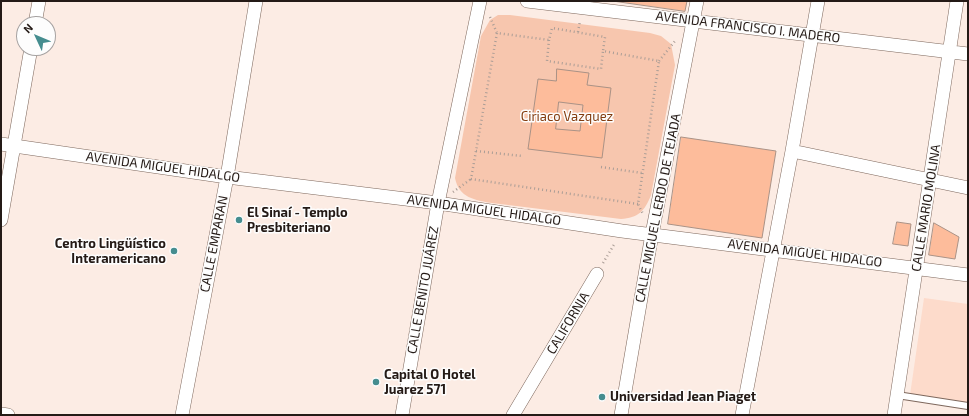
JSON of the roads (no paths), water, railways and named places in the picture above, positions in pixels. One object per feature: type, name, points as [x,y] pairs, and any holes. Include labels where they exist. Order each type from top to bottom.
[{"type":"street","points":[[36,16],[39,1]]},
{"type":"street","name":"CALLE EMPARAN","points":[[182,415],[227,177],[256,1]]},
{"type":"street","name":"CALLE BENITO JUÁREZ","points":[[402,415],[438,203],[480,1]]},
{"type":"street","name":"AVENIDA FRANCISCO I. MADERO","points":[[527,1],[609,5],[694,20],[968,54]]},
{"type":"street","name":"CALLE MIGUEL LERDO DE TEJADA","points":[[621,415],[652,234],[697,1]]},
{"type":"street","points":[[742,415],[792,151],[818,1]]},
{"type":"street","name":"CALLE MARIO MOLINA","points":[[894,415],[957,1]]},
{"type":"street","points":[[1,220],[8,144],[29,56]]},
{"type":"street","name":"AVENIDA MIGUEL HIDALGO","points":[[8,144],[227,177],[438,203],[622,231],[916,267],[968,275]]},
{"type":"street","points":[[792,151],[968,188]]},
{"type":"street","name":"CALIFORNIA","points":[[513,415],[596,274]]},
{"type":"street","points":[[1,414],[8,415]]},
{"type":"lane","points":[[897,395],[968,406]]},
{"type":"place","name":"El Sinaí - Templo Presbiteriano","points":[[239,220]]},
{"type":"place","name":"Centro Lingüístico Interamericano","points":[[174,251]]},
{"type":"place","name":"Capital O Hotel Juarez 571","points":[[376,382]]},
{"type":"place","name":"Universidad Jean Piaget","points":[[602,397]]},
{"type":"park label","name":"Ciriaco Vazquez","points":[[567,117]]}]
